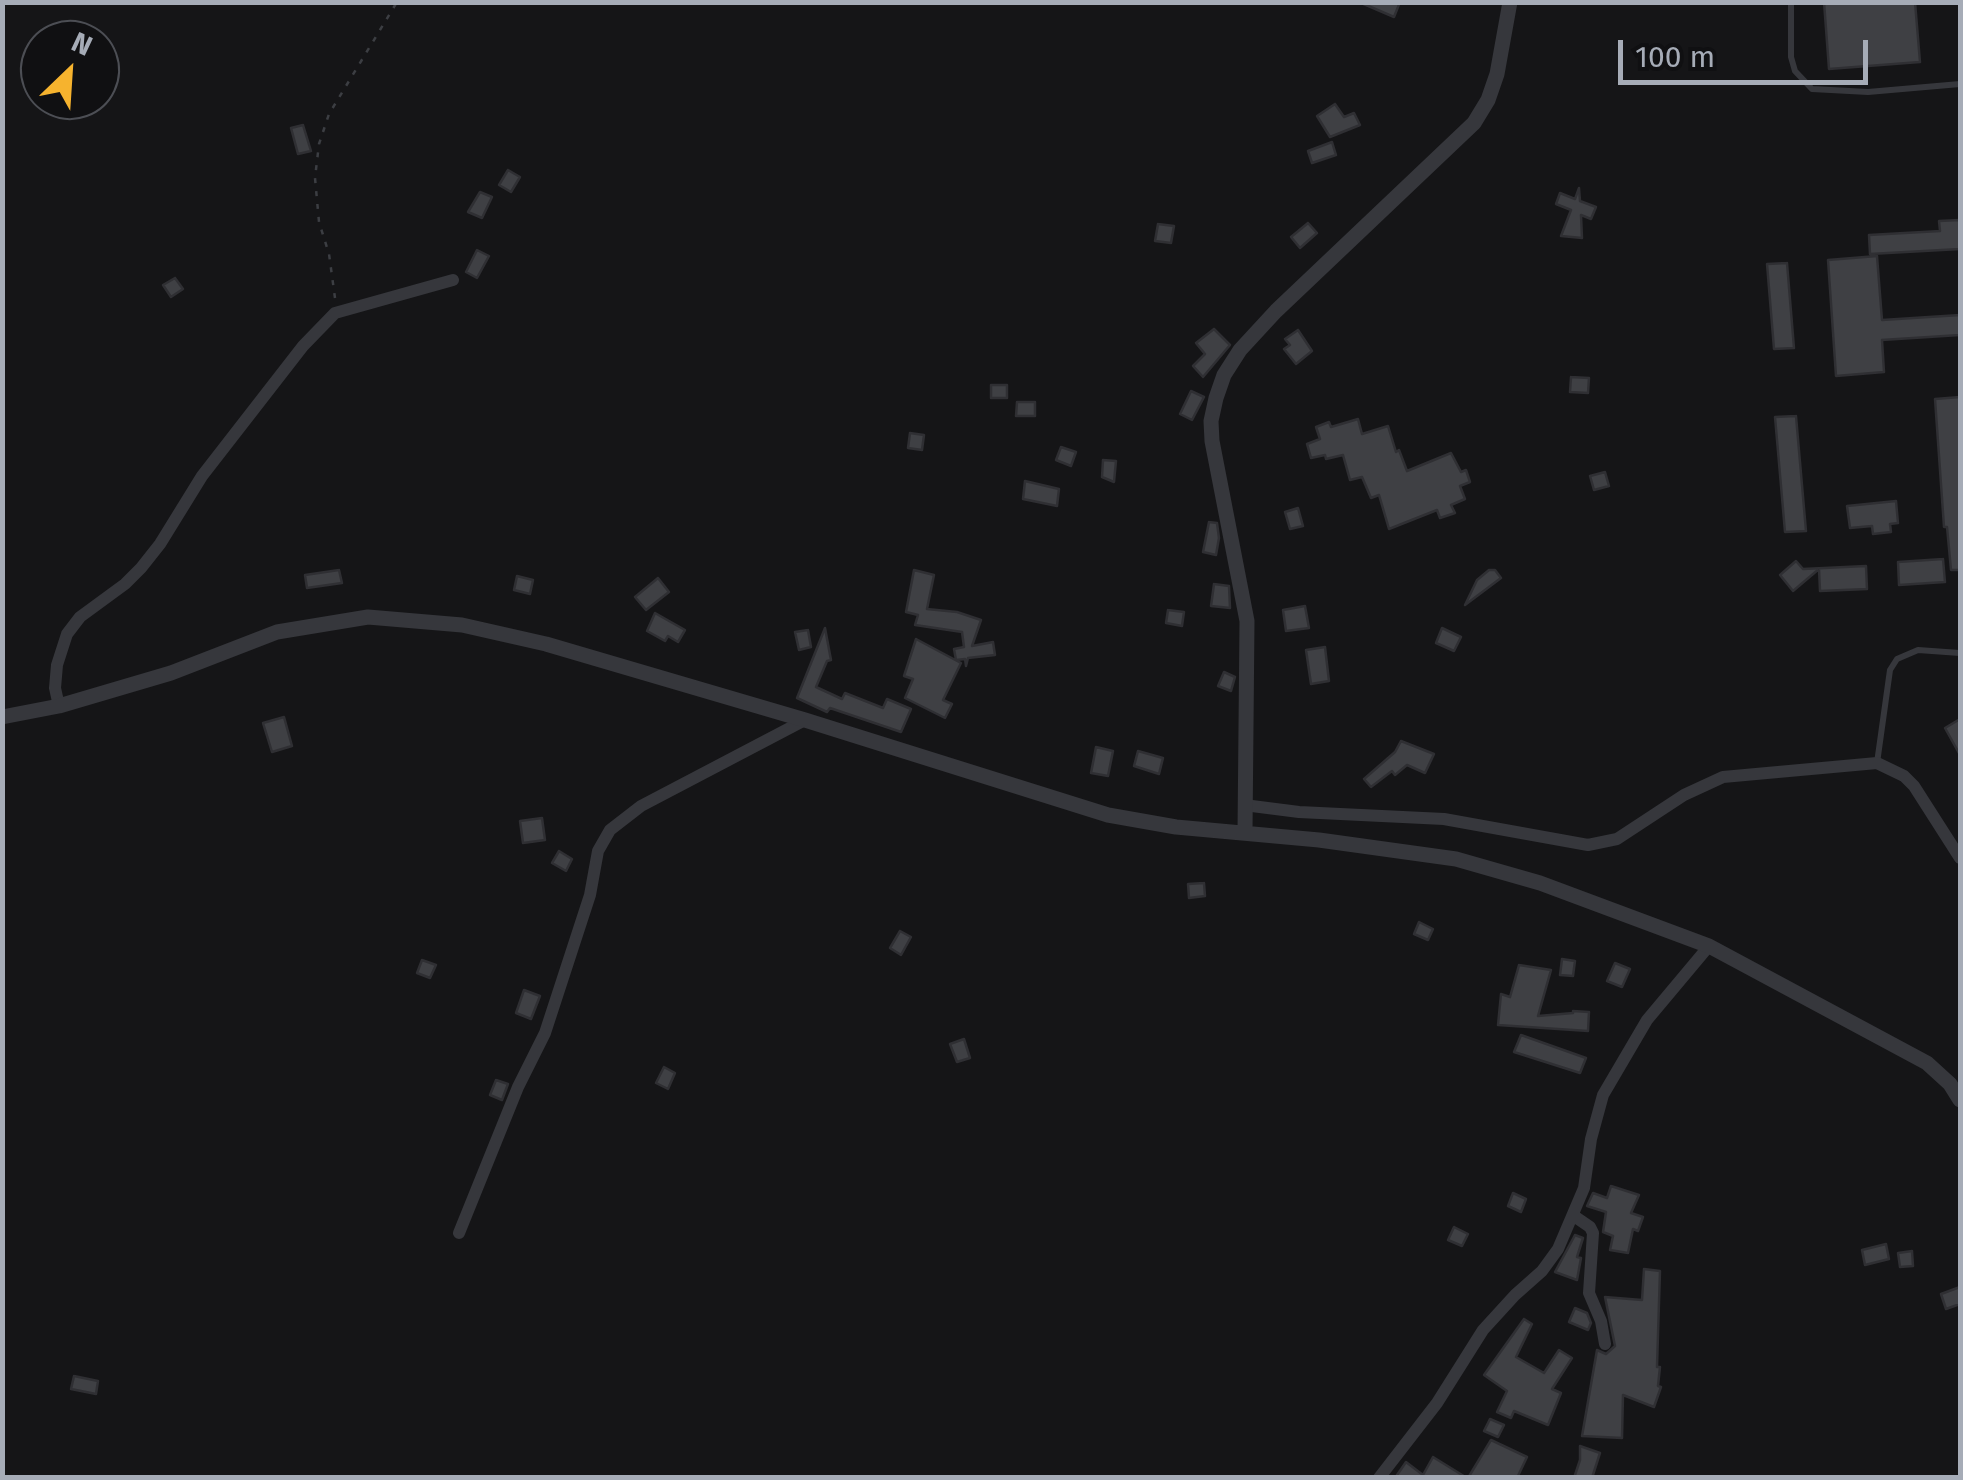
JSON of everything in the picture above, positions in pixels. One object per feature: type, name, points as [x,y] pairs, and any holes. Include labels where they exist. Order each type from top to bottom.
[{"type":"street","points":[[1245,832],[1247,620],[1212,441],[1216,398],[1224,375],[1240,350],[1264,324],[1474,123],[1497,74],[1510,2]]},
{"type":"street","points":[[59,706],[54,688],[56,665],[66,634],[80,617],[141,568],[202,476],[303,346],[334,314],[453,280]]},
{"type":"street","points":[[2,717],[59,706],[171,673],[277,632],[368,618],[462,625],[546,644],[805,720],[1108,815],[1176,827],[1456,859],[1540,882],[1709,946],[1928,1063],[1960,1100]]},
{"type":"street","points":[[459,1234],[518,1087],[545,1033],[590,896],[598,850],[610,830],[641,806],[805,720]]},
{"type":"street","points":[[1244,805],[1299,812],[1444,819],[1588,845],[1617,839],[1684,795],[1723,777],[1877,763],[1904,776],[1914,786],[1960,858]]},
{"type":"street","points":[[1379,1478],[1437,1403],[1484,1330],[1558,1250],[1584,1188],[1603,1095],[1647,1020],[1709,946]]},
{"type":"street","points":[[1574,1216],[1593,1233],[1589,1293],[1602,1321],[1604,1344]]},
{"type":"lane","points":[[1791,2],[1791,58],[1795,71],[1812,89],[1868,92],[1960,84]]},
{"type":"lane","points":[[1877,763],[1890,670],[1897,659],[1918,650],[1960,653]]},
{"type":"path","points":[[334,314],[335,286],[319,222],[319,144],[329,114],[397,2]]},
{"type":"building","points":[[1359,2],[1400,2],[1394,17]]},
{"type":"building","points":[[1824,2],[1915,2],[1920,62],[1829,69]]},
{"type":"building","points":[[1335,104],[1344,117],[1354,113],[1360,125],[1330,137],[1317,116]]},
{"type":"building","points":[[303,125],[311,151],[298,154],[291,128]]},
{"type":"building","points":[[1332,142],[1336,155],[1312,163],[1308,151]]},
{"type":"building","points":[[508,170],[520,177],[511,192],[499,185]]},
{"type":"building","points":[[1579,188],[1580,201],[1596,207],[1591,219],[1581,215],[1582,238],[1561,236],[1571,210],[1556,204],[1560,193],[1575,199]]},
{"type":"building","points":[[480,192],[492,197],[482,218],[468,212]]},
{"type":"building","points":[[1960,220],[1960,249],[1870,254],[1869,235],[1940,231],[1939,221]]},
{"type":"building","points":[[1308,223],[1317,233],[1300,248],[1291,237]]},
{"type":"building","points":[[1158,224],[1174,226],[1171,243],[1155,241]]},
{"type":"building","points":[[477,250],[489,256],[477,278],[466,272]]},
{"type":"building","points":[[1877,256],[1882,320],[1960,315],[1960,335],[1882,340],[1884,372],[1836,376],[1828,260]]},
{"type":"building","points":[[1787,263],[1794,348],[1774,349],[1767,264]]},
{"type":"building","points":[[175,278],[183,289],[171,297],[163,285]]},
{"type":"building","points":[[1214,329],[1230,345],[1203,377],[1193,366],[1205,354],[1196,343]]},
{"type":"building","points":[[1298,330],[1312,351],[1296,364],[1284,349],[1290,345],[1285,339]]},
{"type":"building","points":[[1571,377],[1589,378],[1588,393],[1570,392]]},
{"type":"building","points":[[991,385],[1007,385],[1007,398],[991,398]]},
{"type":"building","points":[[1191,391],[1204,397],[1192,420],[1180,414]]},
{"type":"building","points":[[1960,397],[1960,570],[1951,570],[1935,399]]},
{"type":"building","points":[[1017,402],[1035,402],[1035,416],[1016,416]]},
{"type":"building","points":[[1796,416],[1806,531],[1785,532],[1775,417]]},
{"type":"building","points":[[1358,419],[1362,434],[1388,426],[1407,471],[1451,453],[1461,472],[1466,470],[1470,482],[1460,486],[1465,499],[1451,505],[1455,513],[1440,518],[1437,510],[1389,529],[1379,495],[1371,498],[1362,477],[1350,480],[1343,455],[1311,458],[1307,444],[1320,439],[1316,427]]},
{"type":"building","points":[[910,433],[924,435],[922,450],[908,448]]},
{"type":"building","points":[[1061,447],[1076,452],[1071,466],[1056,460]]},
{"type":"building","points":[[1103,460],[1116,461],[1114,482],[1102,477]]},
{"type":"building","points":[[1605,472],[1609,486],[1594,490],[1590,476]]},
{"type":"building","points":[[1025,481],[1059,489],[1057,506],[1023,499]]},
{"type":"building","points":[[1896,501],[1898,523],[1890,524],[1891,532],[1873,534],[1872,526],[1850,528],[1847,506]]},
{"type":"building","points":[[1298,508],[1303,526],[1290,529],[1285,512]]},
{"type":"building","points":[[1209,522],[1217,523],[1216,555],[1203,552]]},
{"type":"building","points":[[1943,559],[1945,582],[1899,585],[1898,562]]},
{"type":"building","points":[[1796,561],[1803,569],[1866,566],[1867,589],[1820,591],[1819,569],[1793,591],[1780,575]]},
{"type":"building","points":[[339,570],[342,583],[307,588],[305,575]]},
{"type":"building","points":[[914,570],[934,575],[927,609],[957,612],[981,620],[972,646],[993,642],[995,655],[968,658],[966,666],[965,659],[956,660],[954,649],[964,647],[962,632],[915,625],[918,615],[906,612]]},
{"type":"building","points":[[1495,570],[1501,578],[1465,605],[1477,580]]},
{"type":"building","points":[[517,576],[533,580],[530,594],[514,590]]},
{"type":"building","points":[[658,578],[669,592],[646,610],[635,597]]},
{"type":"building","points":[[1214,584],[1229,586],[1230,608],[1211,606]]},
{"type":"building","points":[[1305,606],[1309,628],[1286,631],[1283,610]]},
{"type":"building","points":[[1168,610],[1184,612],[1182,626],[1166,623]]},
{"type":"building","points":[[655,613],[685,630],[678,642],[668,636],[665,641],[647,631]]},
{"type":"building","points":[[825,628],[831,660],[827,661],[816,687],[842,699],[845,693],[883,708],[887,699],[911,709],[901,732],[830,708],[827,712],[797,698]]},
{"type":"building","points":[[1442,628],[1461,637],[1454,651],[1436,643]]},
{"type":"building","points":[[808,630],[811,647],[799,650],[795,632]]},
{"type":"building","points":[[916,639],[961,663],[943,700],[952,704],[945,718],[905,698],[913,679],[904,676]]},
{"type":"building","points":[[1325,647],[1329,681],[1311,684],[1306,650]]},
{"type":"building","points":[[1224,672],[1235,677],[1231,691],[1218,686]]},
{"type":"building","points":[[284,717],[292,746],[272,752],[263,723]]},
{"type":"building","points":[[1960,719],[1960,755],[1945,728]]},
{"type":"building","points":[[1401,741],[1434,754],[1425,773],[1407,765],[1371,787],[1364,779],[1395,752]]},
{"type":"building","points":[[1096,747],[1113,751],[1108,776],[1091,773]]},
{"type":"building","points":[[1138,751],[1163,758],[1159,774],[1134,766]]},
{"type":"building","points":[[542,818],[545,840],[523,843],[520,821]]},
{"type":"building","points":[[559,851],[572,859],[566,871],[552,863]]},
{"type":"building","points":[[1204,883],[1205,896],[1189,898],[1188,884]]},
{"type":"building","points":[[1419,922],[1433,929],[1428,940],[1414,934]]},
{"type":"building","points":[[900,931],[911,937],[901,955],[890,948]]},
{"type":"building","points":[[1562,959],[1575,961],[1573,976],[1560,975]]},
{"type":"building","points":[[422,960],[436,965],[430,978],[417,973]]},
{"type":"building","points":[[1615,963],[1630,969],[1622,987],[1607,981]]},
{"type":"building","points":[[1519,965],[1551,970],[1538,1016],[1589,1012],[1588,1031],[1498,1025],[1501,994],[1510,997]]},
{"type":"building","points":[[524,990],[540,996],[531,1019],[516,1013]]},
{"type":"building","points":[[1521,1035],[1586,1058],[1580,1073],[1514,1052]]},
{"type":"building","points":[[964,1039],[970,1058],[957,1062],[950,1044]]},
{"type":"building","points":[[664,1067],[675,1073],[668,1089],[656,1083]]},
{"type":"building","points":[[496,1080],[508,1084],[502,1100],[490,1095]]},
{"type":"building","points":[[1611,1186],[1639,1195],[1631,1213],[1643,1217],[1638,1231],[1633,1229],[1628,1253],[1610,1250],[1613,1236],[1603,1232],[1606,1212],[1587,1206],[1593,1193],[1607,1198]]},
{"type":"building","points":[[1513,1193],[1526,1199],[1521,1212],[1508,1206]]},
{"type":"building","points":[[1454,1227],[1468,1234],[1462,1246],[1448,1240]]},
{"type":"building","points":[[1575,1235],[1583,1238],[1577,1257],[1581,1258],[1577,1280],[1555,1272]]},
{"type":"building","points":[[1886,1244],[1889,1259],[1865,1265],[1862,1250]]},
{"type":"building","points":[[1912,1251],[1913,1266],[1900,1267],[1898,1253]]},
{"type":"building","points":[[1644,1269],[1660,1271],[1657,1367],[1661,1387],[1654,1407],[1623,1395],[1622,1438],[1582,1436],[1597,1350],[1606,1354],[1615,1346],[1605,1297],[1642,1300]]},
{"type":"building","points":[[1960,1287],[1960,1304],[1946,1309],[1941,1294]]},
{"type":"building","points":[[1575,1308],[1587,1313],[1591,1323],[1588,1330],[1569,1322]]},
{"type":"building","points":[[1524,1319],[1532,1324],[1516,1357],[1544,1373],[1559,1350],[1572,1358],[1552,1389],[1561,1393],[1548,1425],[1514,1411],[1511,1418],[1497,1412],[1507,1391],[1484,1375]]},
{"type":"building","points":[[74,1376],[98,1381],[96,1394],[71,1389]]},
{"type":"building","points":[[1490,1419],[1504,1425],[1498,1437],[1484,1431]]},
{"type":"building","points":[[1491,1440],[1527,1457],[1517,1478],[1468,1478]]},
{"type":"building","points":[[1580,1446],[1600,1453],[1592,1478],[1574,1478]]},
{"type":"building","points":[[1433,1457],[1467,1478],[1395,1478],[1406,1462],[1423,1475]]}]
